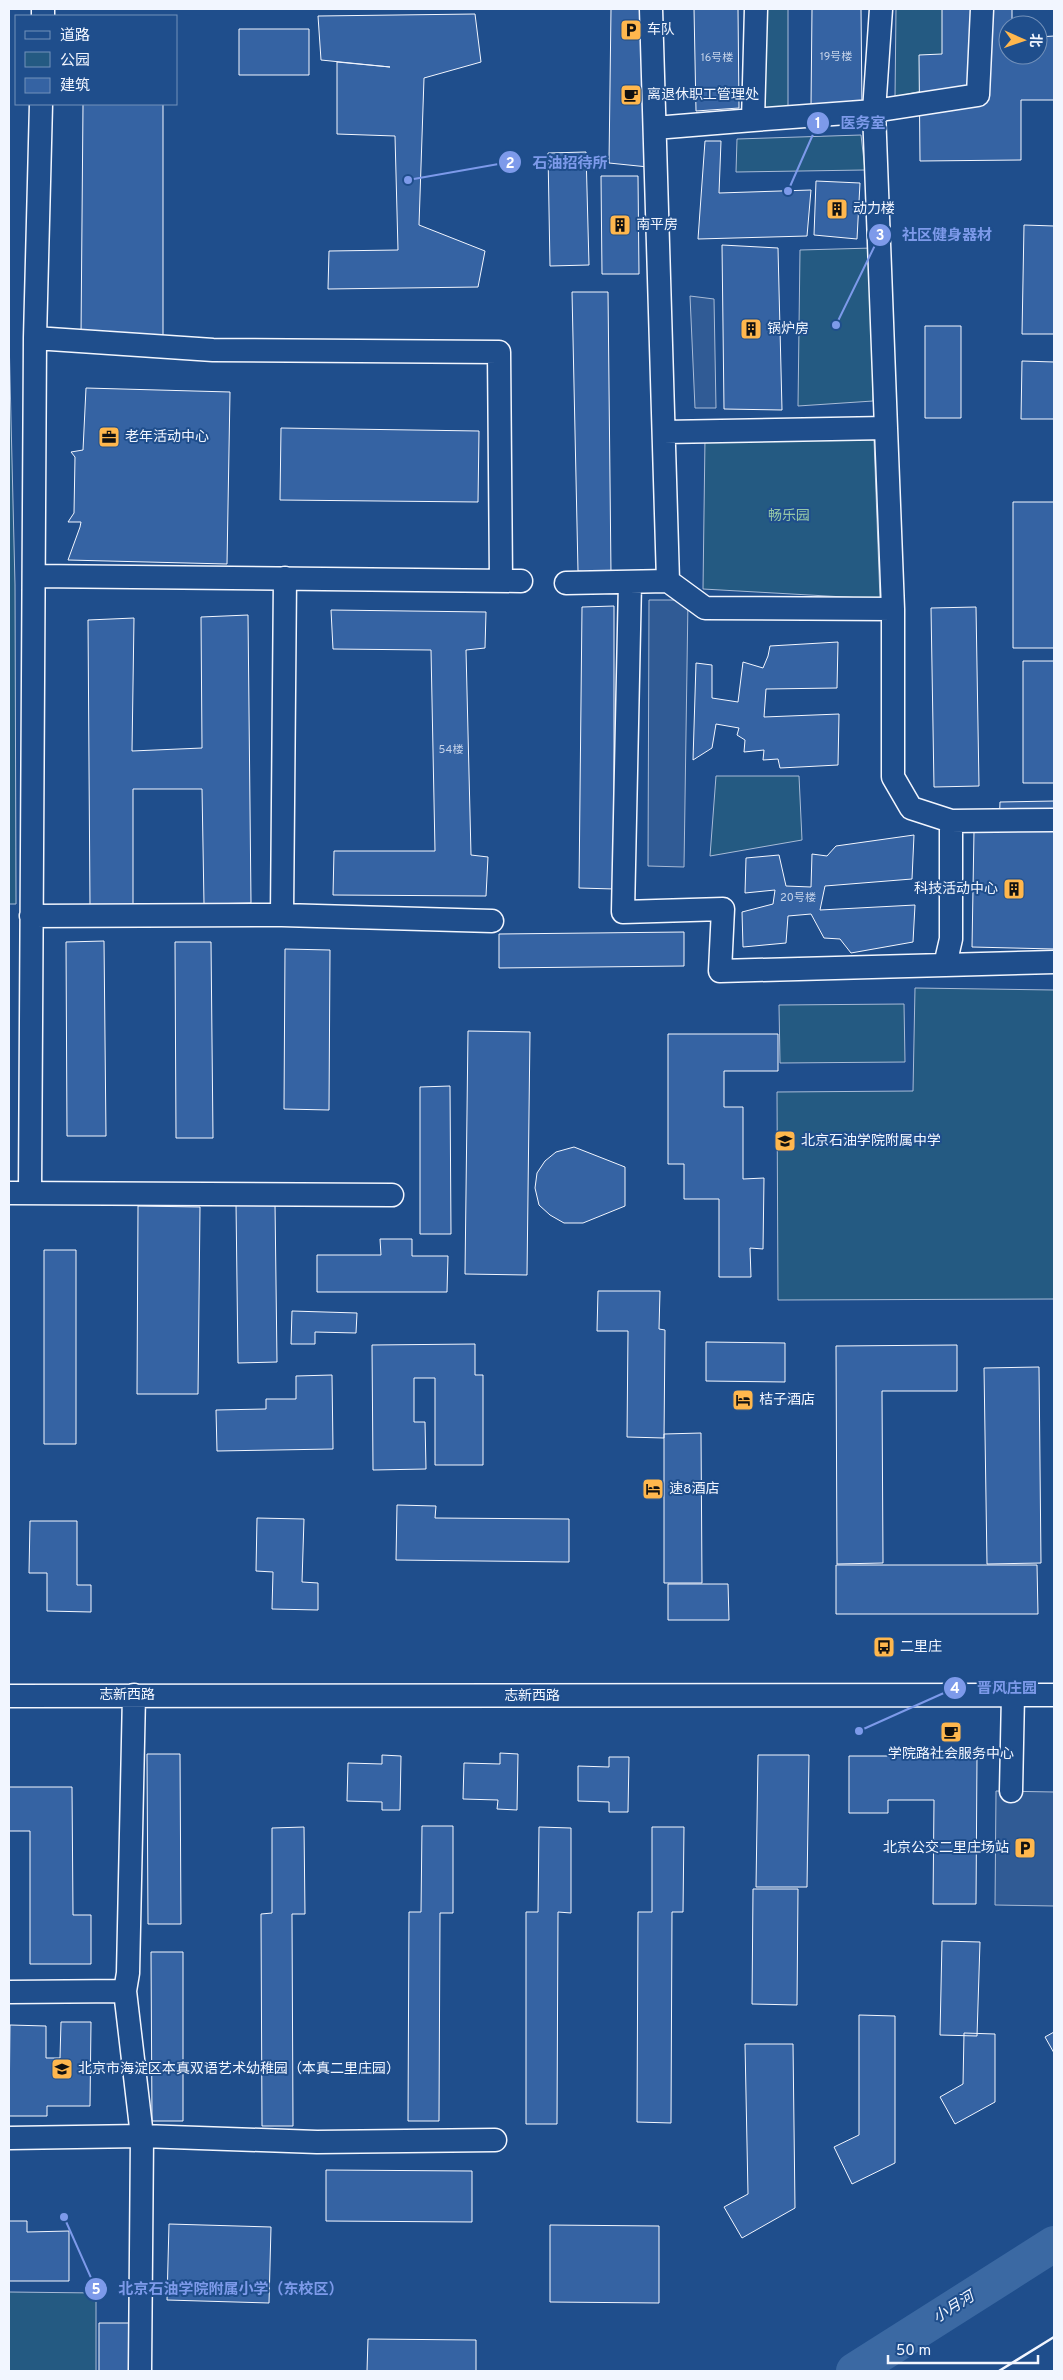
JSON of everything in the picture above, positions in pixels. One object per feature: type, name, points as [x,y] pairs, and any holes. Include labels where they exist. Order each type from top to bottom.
[{"type":"street","points":[[652,9],[668,581]]},
{"type":"street","points":[[753,120],[756,9]]},
{"type":"street","points":[[881,9],[874,111],[893,609],[892,777],[911,808],[951,821],[1054,820]]},
{"type":"street","points":[[655,128],[874,111],[978,95],[982,9]]},
{"type":"street","points":[[41,105],[35,338],[31,916],[19,1193],[392,1194]]},
{"type":"street","points":[[34,576],[511,581],[499,352],[213,350],[35,338]]},
{"type":"street","points":[[664,432],[886,428]]},
{"type":"street","points":[[282,915],[285,578]]},
{"type":"street","points":[[566,583],[668,581],[705,608],[893,609]]},
{"type":"street","points":[[630,582],[623,912],[723,909],[720,972],[1054,962]]},
{"type":"street","points":[[945,966],[951,939],[951,821]]},
{"type":"street","points":[[31,916],[282,915],[492,921]]},
{"type":"street","points":[[134,1695],[128,1973],[125,1991],[142,2136],[140,2371]]},
{"type":"street","points":[[1011,1791],[1013,1695]]},
{"type":"street","name":"志新西路","points":[[9,1696],[1054,1695]]},
{"type":"street","points":[[9,1992],[125,1991]]},
{"type":"street","points":[[9,2138],[142,2136],[317,2142],[495,2140]]},
{"type":"green space","points":[[757,9],[788,9],[788,111],[759,109]]},
{"type":"green space","points":[[896,9],[975,9],[975,79],[895,97]]},
{"type":"green space","points":[[861,135],[865,170],[736,172],[737,139]]},
{"type":"green space","points":[[873,248],[873,401],[798,406],[800,250]]},
{"type":"green space","points":[[9,336],[15,585],[16,904],[9,904]]},
{"type":"green space","name":"畅乐园","points":[[705,438],[874,440],[880,599],[703,589]]},
{"type":"green space","points":[[716,776],[799,776],[802,840],[710,856]]},
{"type":"green space","points":[[915,988],[1054,990],[1054,1299],[778,1300],[777,1092],[913,1091]]},
{"type":"green space","points":[[904,1004],[905,1062],[780,1063],[779,1005]]},
{"type":"green space","points":[[9,2292],[96,2293],[96,2371],[9,2371]]},
{"type":"shaded area","points":[[690,296],[714,299],[716,408],[695,408]]},
{"type":"shaded area","points":[[649,600],[688,600],[684,867],[648,866]]},
{"type":"shaded area","name":"北京公交二里庄场站","points":[[996,1791],[1054,1792],[1054,1906],[995,1905]]},
{"type":"building","points":[[611,9],[646,9],[648,167],[609,163]]},
{"type":"building","points":[[694,9],[738,9],[739,108],[696,111]]},
{"type":"building","points":[[812,9],[861,9],[862,110],[811,106]]},
{"type":"building","points":[[942,9],[1012,9],[1012,15],[998,15],[998,65],[1048,65],[1048,36],[1054,36],[1054,100],[1021,100],[1021,160],[920,161],[919,55],[942,54]]},
{"type":"building","points":[[475,14],[481,62],[424,78],[419,225],[485,251],[478,287],[328,289],[329,251],[398,250],[395,136],[337,134],[337,62],[390,67],[321,60],[318,16]]},
{"type":"building","points":[[239,29],[309,29],[309,75],[239,75]]},
{"type":"building","points":[[83,105],[163,105],[163,336],[81,336]]},
{"type":"building","points":[[705,141],[721,141],[719,193],[811,190],[807,236],[698,239]]},
{"type":"building","points":[[586,152],[589,265],[550,266],[548,153]]},
{"type":"building","name":"南平房","points":[[601,176],[638,176],[639,274],[602,274]]},
{"type":"building","name":"动力楼","points":[[816,181],[860,183],[857,239],[814,235]]},
{"type":"building","points":[[1024,225],[1054,226],[1054,334],[1022,334]]},
{"type":"building","name":"锅炉房","points":[[722,245],[778,248],[782,410],[724,409]]},
{"type":"building","points":[[572,292],[608,292],[611,574],[578,571]]},
{"type":"building","points":[[925,326],[961,326],[961,418],[925,418]]},
{"type":"building","points":[[1022,361],[1054,362],[1054,419],[1021,419]]},
{"type":"building","points":[[86,388],[230,392],[227,564],[68,560],[81,522],[68,522],[74,513],[75,457],[71,452],[83,450]]},
{"type":"building","points":[[281,428],[479,431],[478,502],[280,500]]},
{"type":"building","points":[[1013,502],[1054,502],[1054,648],[1013,648]]},
{"type":"building","points":[[614,606],[614,889],[579,888],[582,607]]},
{"type":"building","points":[[976,607],[979,786],[934,787],[931,608]]},
{"type":"building","points":[[331,610],[486,612],[485,648],[466,650],[471,855],[488,857],[486,896],[333,895],[334,851],[435,851],[431,650],[333,649]]},
{"type":"building","points":[[248,615],[251,903],[204,904],[202,789],[133,789],[133,905],[90,907],[88,620],[134,618],[132,751],[202,748],[201,617]]},
{"type":"building","points":[[838,642],[837,688],[766,689],[764,717],[839,714],[838,765],[780,768],[778,759],[763,760],[764,750],[744,752],[745,740],[737,735],[739,728],[716,724],[712,748],[693,760],[696,663],[712,665],[712,698],[738,702],[743,662],[763,668],[770,646]]},
{"type":"building","points":[[1023,661],[1054,661],[1054,783],[1023,783]]},
{"type":"building","name":"科技活动中心","points":[[1054,801],[1054,949],[972,947],[974,831],[999,831],[1000,802]]},
{"type":"building","points":[[914,835],[912,879],[825,886],[820,910],[915,905],[913,942],[851,953],[840,939],[824,938],[811,914],[788,916],[786,943],[743,947],[742,912],[773,904],[775,890],[745,893],[746,858],[779,855],[786,886],[811,887],[812,854],[827,856],[836,846]]},
{"type":"building","points":[[684,932],[684,966],[499,968],[499,934]]},
{"type":"building","points":[[104,941],[106,1136],[67,1136],[66,942]]},
{"type":"building","points":[[175,942],[211,942],[213,1138],[176,1138]]},
{"type":"building","points":[[285,949],[330,950],[329,1110],[284,1109]]},
{"type":"building","points":[[468,1031],[530,1032],[527,1275],[465,1274]]},
{"type":"building","points":[[668,1034],[778,1034],[778,1071],[724,1071],[724,1107],[743,1107],[743,1179],[764,1178],[763,1249],[750,1248],[751,1277],[719,1277],[719,1199],[684,1199],[684,1164],[668,1164]]},
{"type":"building","points":[[450,1086],[451,1234],[420,1234],[420,1087]]},
{"type":"building","points":[[574,1147],[625,1167],[625,1206],[583,1223],[564,1223],[550,1215],[539,1205],[535,1188],[537,1173],[545,1161],[556,1152]]},
{"type":"building","points":[[236,1203],[275,1203],[277,1362],[238,1363]]},
{"type":"building","points":[[138,1206],[200,1207],[198,1394],[137,1394]]},
{"type":"building","points":[[380,1239],[412,1239],[412,1256],[448,1256],[447,1292],[317,1292],[317,1255],[381,1255]]},
{"type":"building","points":[[44,1250],[76,1250],[76,1444],[44,1444]]},
{"type":"building","points":[[598,1291],[660,1291],[659,1329],[665,1330],[664,1438],[627,1437],[628,1331],[597,1331]]},
{"type":"building","points":[[292,1311],[357,1313],[356,1333],[315,1332],[315,1344],[291,1344]]},
{"type":"building","points":[[706,1342],[785,1343],[785,1382],[706,1381]]},
{"type":"building","points":[[475,1344],[475,1375],[483,1375],[483,1465],[435,1465],[435,1378],[414,1378],[414,1422],[425,1422],[426,1469],[373,1470],[372,1345]]},
{"type":"building","points":[[957,1345],[957,1391],[882,1391],[883,1563],[837,1564],[836,1346]]},
{"type":"building","points":[[1039,1367],[1041,1563],[987,1564],[984,1368]]},
{"type":"building","points":[[332,1375],[333,1449],[217,1451],[216,1410],[266,1409],[266,1399],[296,1399],[296,1376]]},
{"type":"building","points":[[701,1433],[702,1583],[664,1583],[664,1434]]},
{"type":"building","points":[[397,1505],[436,1506],[435,1518],[569,1519],[569,1562],[396,1560]]},
{"type":"building","points":[[257,1518],[304,1519],[302,1582],[318,1583],[318,1610],[272,1609],[273,1572],[256,1571]]},
{"type":"building","points":[[30,1521],[77,1521],[77,1585],[91,1585],[91,1612],[47,1611],[47,1573],[29,1573]]},
{"type":"building","points":[[836,1565],[1037,1565],[1038,1614],[836,1614]]},
{"type":"building","points":[[668,1584],[728,1584],[729,1620],[668,1620]]},
{"type":"building","points":[[500,1753],[518,1754],[517,1810],[497,1809],[498,1800],[463,1799],[464,1763],[500,1764]]},
{"type":"building","points":[[147,1754],[180,1754],[181,1924],[148,1924]]},
{"type":"building","points":[[382,1755],[401,1756],[400,1810],[382,1810],[382,1802],[347,1801],[348,1763],[382,1764]]},
{"type":"building","points":[[758,1755],[809,1755],[807,1887],[756,1887]]},
{"type":"building","points":[[849,1756],[977,1756],[976,1904],[933,1904],[934,1800],[888,1800],[888,1813],[849,1813]]},
{"type":"building","points":[[609,1757],[629,1757],[628,1812],[609,1812],[609,1802],[578,1801],[578,1766],[609,1767]]},
{"type":"building","points":[[9,1787],[72,1787],[73,1915],[91,1915],[91,1964],[30,1964],[30,1831],[9,1831]]},
{"type":"building","points":[[422,1826],[453,1826],[453,1913],[440,1913],[439,2121],[408,2121],[409,1912],[421,1912]]},
{"type":"building","points":[[304,1827],[305,1914],[292,1914],[293,2126],[262,2126],[261,1914],[272,1913],[272,1828]]},
{"type":"building","points":[[539,1827],[571,1828],[571,1913],[558,1912],[557,2124],[526,2124],[526,1912],[538,1912]]},
{"type":"building","points":[[652,1827],[684,1827],[683,1912],[672,1912],[671,2123],[637,2122],[638,1912],[652,1912]]},
{"type":"building","points":[[753,1889],[798,1889],[797,2005],[752,2004]]},
{"type":"building","points":[[942,1941],[980,1942],[977,2036],[940,2035]]},
{"type":"building","points":[[151,1952],[183,1952],[183,2121],[152,2121]]},
{"type":"building","points":[[859,2015],[895,2016],[895,2163],[852,2184],[834,2147],[859,2135]]},
{"type":"building","points":[[61,2022],[91,2022],[90,2106],[47,2106],[47,2116],[9,2116],[10,2025],[46,2026],[46,2058],[60,2058]]},
{"type":"building","points":[[1054,2032],[1054,2053],[1045,2037]]},
{"type":"building","points":[[964,2033],[995,2034],[995,2102],[955,2124],[940,2097],[963,2084]]},
{"type":"building","points":[[745,2044],[793,2044],[795,2208],[742,2238],[724,2207],[748,2194]]},
{"type":"building","points":[[326,2170],[472,2171],[472,2222],[326,2221]]},
{"type":"building","points":[[9,2221],[27,2221],[27,2232],[69,2231],[69,2281],[9,2281]]},
{"type":"building","points":[[169,2224],[271,2227],[269,2303],[167,2300]]},
{"type":"building","points":[[550,2225],[659,2226],[659,2303],[550,2302]]},
{"type":"building","points":[[99,2323],[129,2323],[129,2371],[99,2371]]},
{"type":"building","points":[[368,2339],[476,2340],[476,2371],[367,2371]]},
{"type":"waterway","name":"小月河","points":[[854,2371],[1054,2244]]},
{"type":"wall","points":[[999,2371],[1054,2337]]},
{"type":"place","name":"车队","points":[[631,30]]},
{"type":"place","name":"离退休职工管理处","points":[[631,95]]},
{"type":"place","name":"石油招待所","points":[[408,180]]},
{"type":"place","name":"医务室","points":[[788,191]]},
{"type":"place","name":"动力楼","points":[[837,209]]},
{"type":"place","name":"南平房","points":[[620,225]]},
{"type":"place","name":"社区健身器材","points":[[836,325]]},
{"type":"place","name":"锅炉房","points":[[751,329]]},
{"type":"place","name":"老年活动中心","points":[[109,437]]},
{"type":"place","name":"科技活动中心","points":[[1014,889]]},
{"type":"place","name":"北京石油学院附属中学","points":[[785,1141]]},
{"type":"place","name":"桔子酒店","points":[[743,1400]]},
{"type":"place","name":"速8酒店","points":[[653,1489]]},
{"type":"place","name":"二里庄","points":[[884,1647]]},
{"type":"place","name":"晋风庄园","points":[[859,1731]]},
{"type":"place","name":"学院路社会服务中心","points":[[951,1732]]},
{"type":"place","name":"北京公交二里庄场站","points":[[1025,1848]]},
{"type":"place","name":"北京市海淀区本真双语艺术幼稚园（本真二里庄园）","points":[[62,2069]]},
{"type":"place","name":"北京石油学院附属小学（东校区）","points":[[64,2217]]}]
